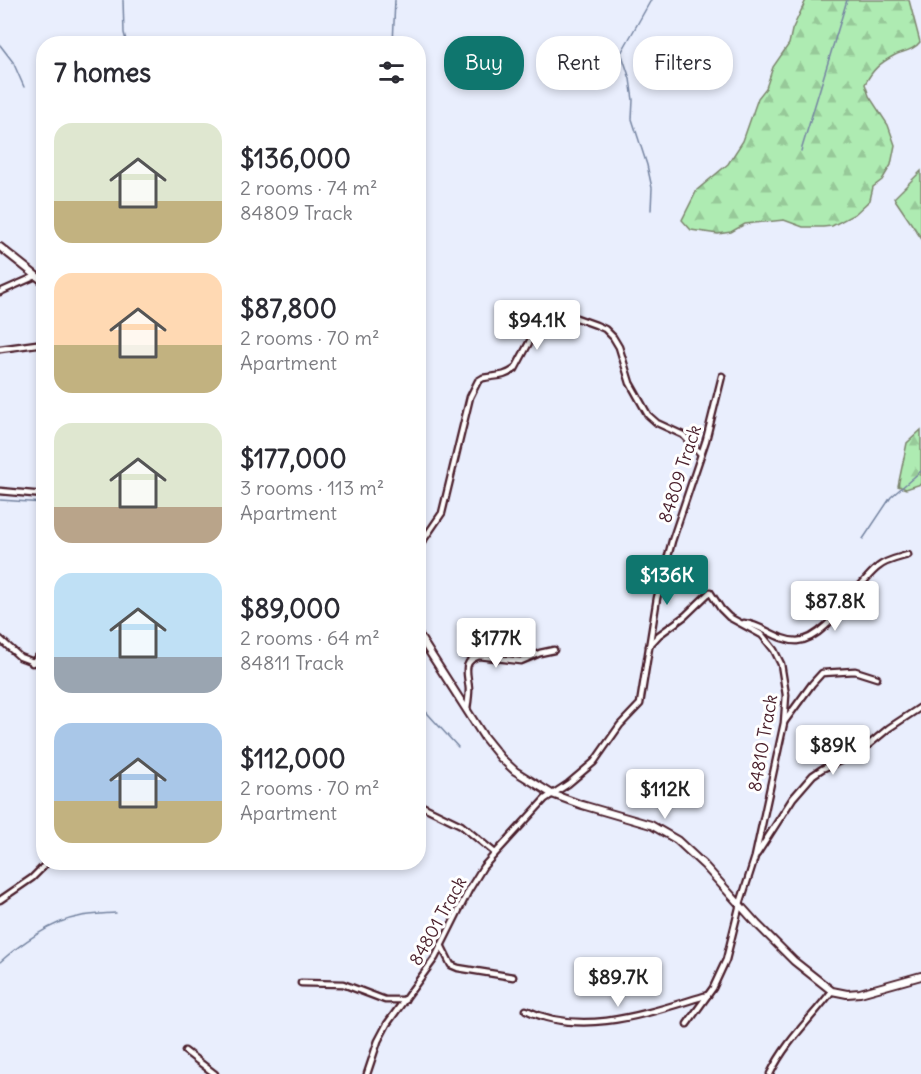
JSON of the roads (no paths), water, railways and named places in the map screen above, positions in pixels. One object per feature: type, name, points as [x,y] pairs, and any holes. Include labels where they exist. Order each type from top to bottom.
[{"type":"street","points":[[0,247],[36,276],[0,292]]},
{"type":"street","points":[[426,536],[442,513],[466,410],[475,386],[483,378],[497,378],[515,369],[548,309],[605,329],[619,347],[630,383],[648,415],[657,423],[683,435],[701,454]]},
{"type":"street","points":[[0,349],[36,344]]},
{"type":"street","name":"84809 Track","points":[[552,794],[594,762],[620,725],[640,704],[653,613],[665,565],[701,454],[722,376]]},
{"type":"street","points":[[0,491],[36,494]]},
{"type":"street","points":[[742,623],[751,624],[784,640],[798,641],[811,638],[822,630],[852,598],[878,566],[908,555]]},
{"type":"street","name":"84810 Track","points":[[648,648],[659,635],[685,616],[710,592],[729,617],[762,635],[774,650],[781,664],[786,695],[784,723],[755,856],[722,972],[687,1024]]},
{"type":"street","points":[[0,639],[20,657],[36,664]]},
{"type":"street","points":[[426,646],[484,737],[515,771],[552,794],[651,825],[677,840],[704,865],[794,961],[832,991],[847,994],[860,993],[921,976]]},
{"type":"street","points":[[467,709],[469,699],[466,666],[474,658],[479,656],[521,661],[554,650]]},
{"type":"street","points":[[33,663],[36,660]]},
{"type":"street","points":[[784,723],[822,673],[855,671],[877,678]]},
{"type":"street","points":[[755,856],[793,798],[813,775],[860,752],[889,728],[921,707]]},
{"type":"street","name":"84801 Track","points":[[369,1072],[378,1041],[387,1024],[424,975],[469,890],[495,853],[552,794]]},
{"type":"street","points":[[426,808],[461,825],[495,853]]},
{"type":"street","points":[[0,900],[40,870]]},
{"type":"street","points":[[441,945],[452,964],[459,968],[513,977]]},
{"type":"street","points":[[301,983],[343,984],[385,1000],[405,1000]]},
{"type":"street","points":[[770,1074],[786,1045],[832,991]]},
{"type":"street","points":[[526,1010],[552,1019],[595,1023],[642,1014],[708,995]]},
{"type":"street","points":[[185,1051],[215,1074]]},
{"type":"waterway","points":[[123,0],[125,36]]},
{"type":"waterway","points":[[393,36],[395,0]]},
{"type":"waterway","points":[[621,53],[651,0]]},
{"type":"waterway","points":[[801,151],[847,0]]},
{"type":"waterway","points":[[0,45],[13,62],[24,87]]},
{"type":"waterway","points":[[621,52],[630,79],[633,100],[632,119],[652,188],[651,210]]},
{"type":"waterway","points":[[863,539],[891,497],[921,471]]},
{"type":"waterway","points":[[0,500],[36,502]]},
{"type":"waterway","points":[[426,712],[458,747]]},
{"type":"waterway","points":[[0,962],[26,941],[58,923],[83,916],[116,913]]}]
